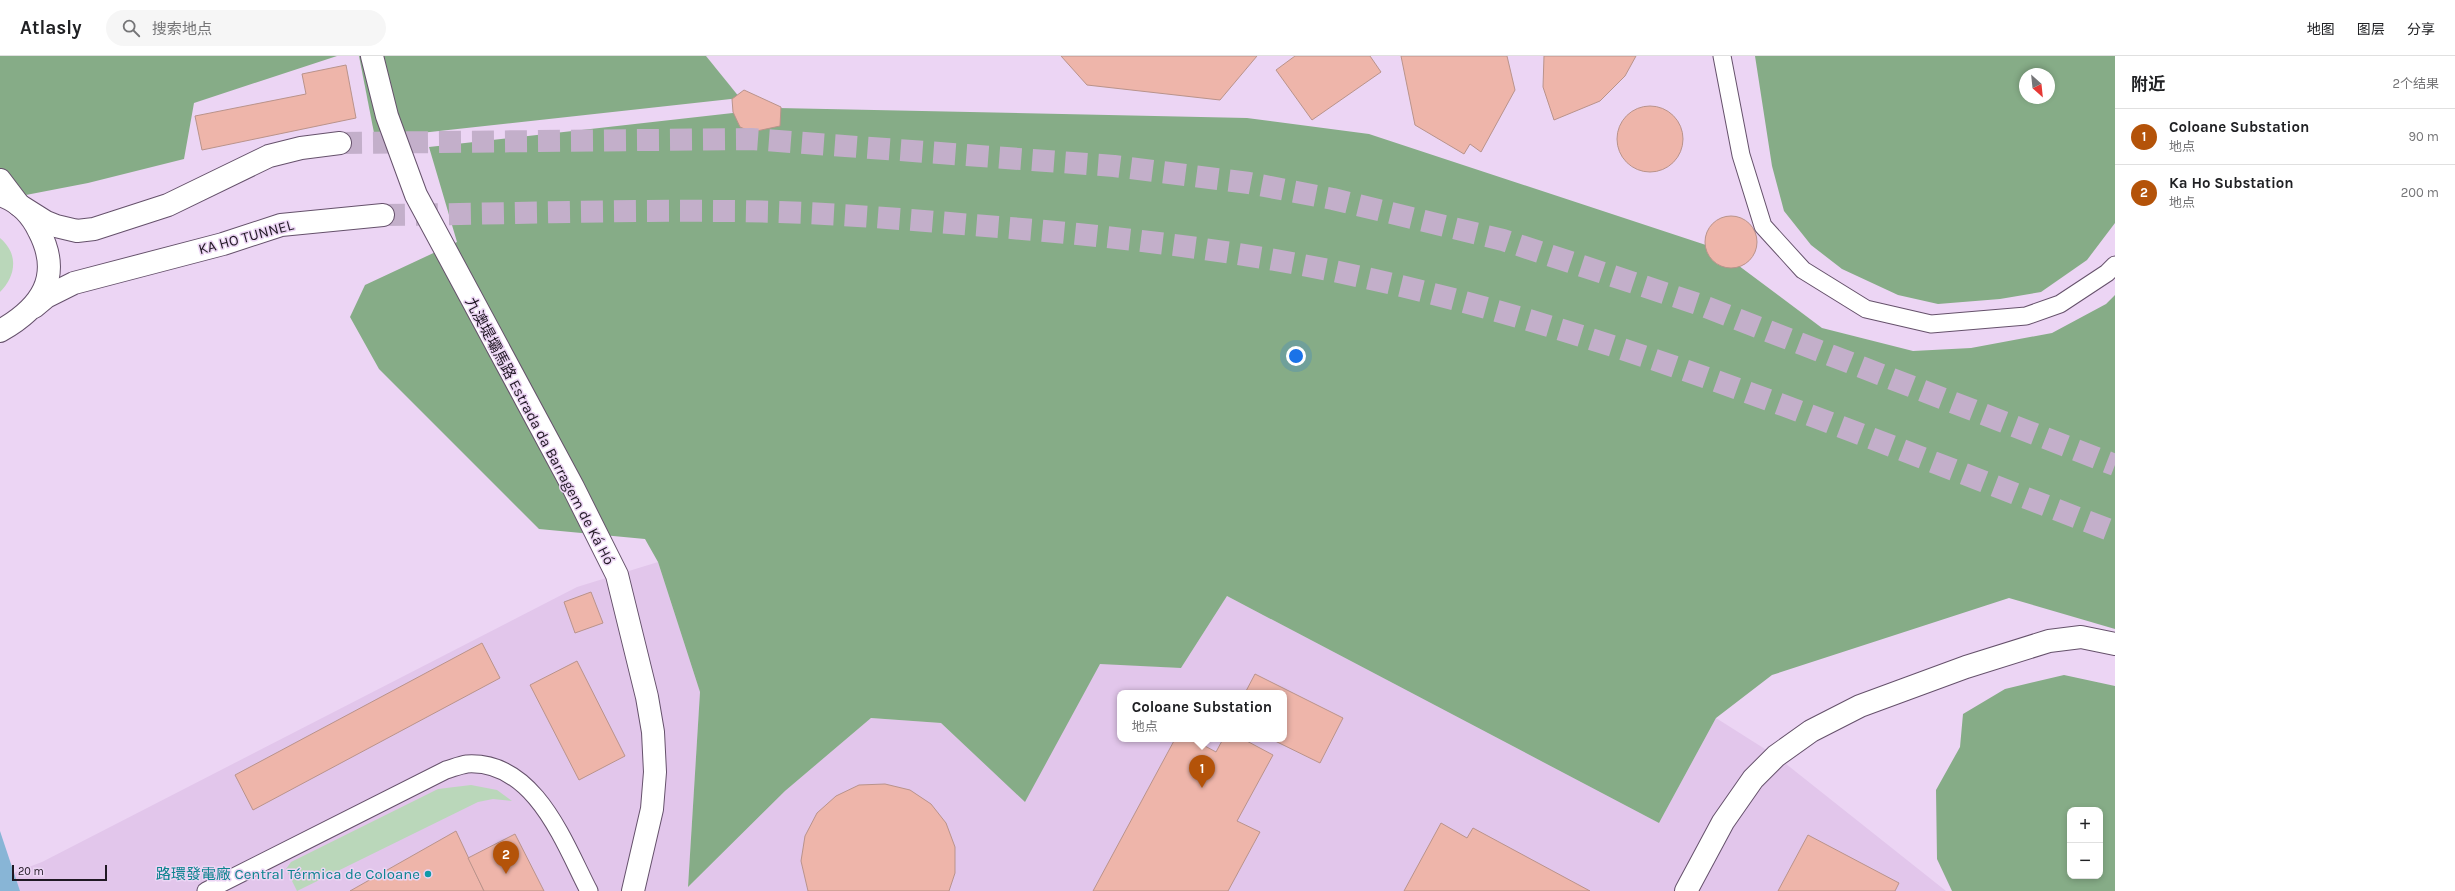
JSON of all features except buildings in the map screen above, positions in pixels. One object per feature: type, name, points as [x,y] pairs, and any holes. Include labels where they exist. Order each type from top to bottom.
[{"type":"street","name":"九澳堤壩馬路 Estrada da Barragem de Ká Hó","points":[[372,56],[387,116],[416,195],[572,487],[617,575],[647,697],[654,732],[655,772],[652,809],[633,891]]},
{"type":"street","points":[[0,195],[46,222],[56,226],[77,231],[94,229],[168,205],[269,156],[301,148],[340,142]]},
{"type":"street","points":[[0,180],[19,205],[33,219],[48,250],[50,271],[44,291],[34,307],[19,321],[0,331]]},
{"type":"street","name":"KA HO TUNNEL","points":[[34,307],[46,298],[74,283],[112,271],[223,244],[281,225],[328,219],[383,215]]},
{"type":"street","points":[[1686,891],[1723,822],[1752,779],[1776,756],[1811,731],[1860,706],[1966,667],[2049,641],[2081,637],[2115,644]]},
{"type":"lane","points":[[1722,56],[1741,155],[1763,226],[1803,270],[1866,309],[1931,324],[2026,316],[2060,304],[2107,273],[2115,265]]},
{"type":"lane","points":[[206,891],[446,770],[467,764],[487,767],[507,774],[522,783],[540,800],[589,891]]},
{"type":"shaded area","name":"路環發電廠 Central Térmica de Coloane","points":[[658,562],[700,692],[688,887],[785,791],[871,718],[941,723],[1025,801],[1100,663],[1181,668],[1227,596],[1659,823],[1716,718],[1776,756],[1946,891],[20,891],[13,873],[42,862],[577,587]]},
{"type":"green space","points":[[0,56],[337,56],[194,103],[184,159],[88,183],[0,200]]},
{"type":"green space","points":[[359,56],[706,56],[740,98],[375,138]]},
{"type":"green space","points":[[1755,56],[2115,56],[2115,223],[2087,260],[2041,292],[2000,299],[1938,304],[1898,295],[1842,269],[1811,245],[1784,211],[1772,166]]},
{"type":"green space","points":[[778,108],[1247,118],[1369,134],[1715,248],[1822,328],[1913,351],[1971,348],[2052,333],[2106,304],[2115,295],[2115,629],[2009,598],[1772,675],[1716,718],[1659,823],[1227,596],[1181,668],[1100,664],[1025,802],[941,723],[871,718],[785,791],[688,887],[700,692],[658,562],[645,539],[539,529],[379,369],[350,317],[365,285],[457,242],[429,147]]},
{"type":"green space","points":[[0,238],[10,251],[13,258],[13,265],[9,279],[0,292]]},
{"type":"green space","points":[[2064,675],[2115,686],[2115,891],[1952,891],[1937,859],[1936,790],[1960,747],[1963,714],[2005,689]]},
{"type":"green space","points":[[471,785],[497,790],[512,801],[493,799],[478,802],[297,891],[286,869],[291,862],[438,789]]},
{"type":"water","points":[[0,831],[20,891],[0,891]]},
{"type":"tunnel","points":[[340,143],[751,139],[1114,166],[1249,183],[1333,199],[1503,240],[1698,304],[2115,465]]},
{"type":"tunnel","points":[[383,215],[681,211],[754,211],[848,215],[1093,236],[1212,250],[1292,263],[1398,285],[1503,313],[1607,344],[1812,416],[2115,532]]},
{"type":"place","name":"Coloane Substation","points":[[1202,788]]},
{"type":"place","name":"路環發電廠 Central Térmica de Coloane","points":[[428,874]]},
{"type":"place","name":"Ka Ho Substation","points":[[506,874]]}]
